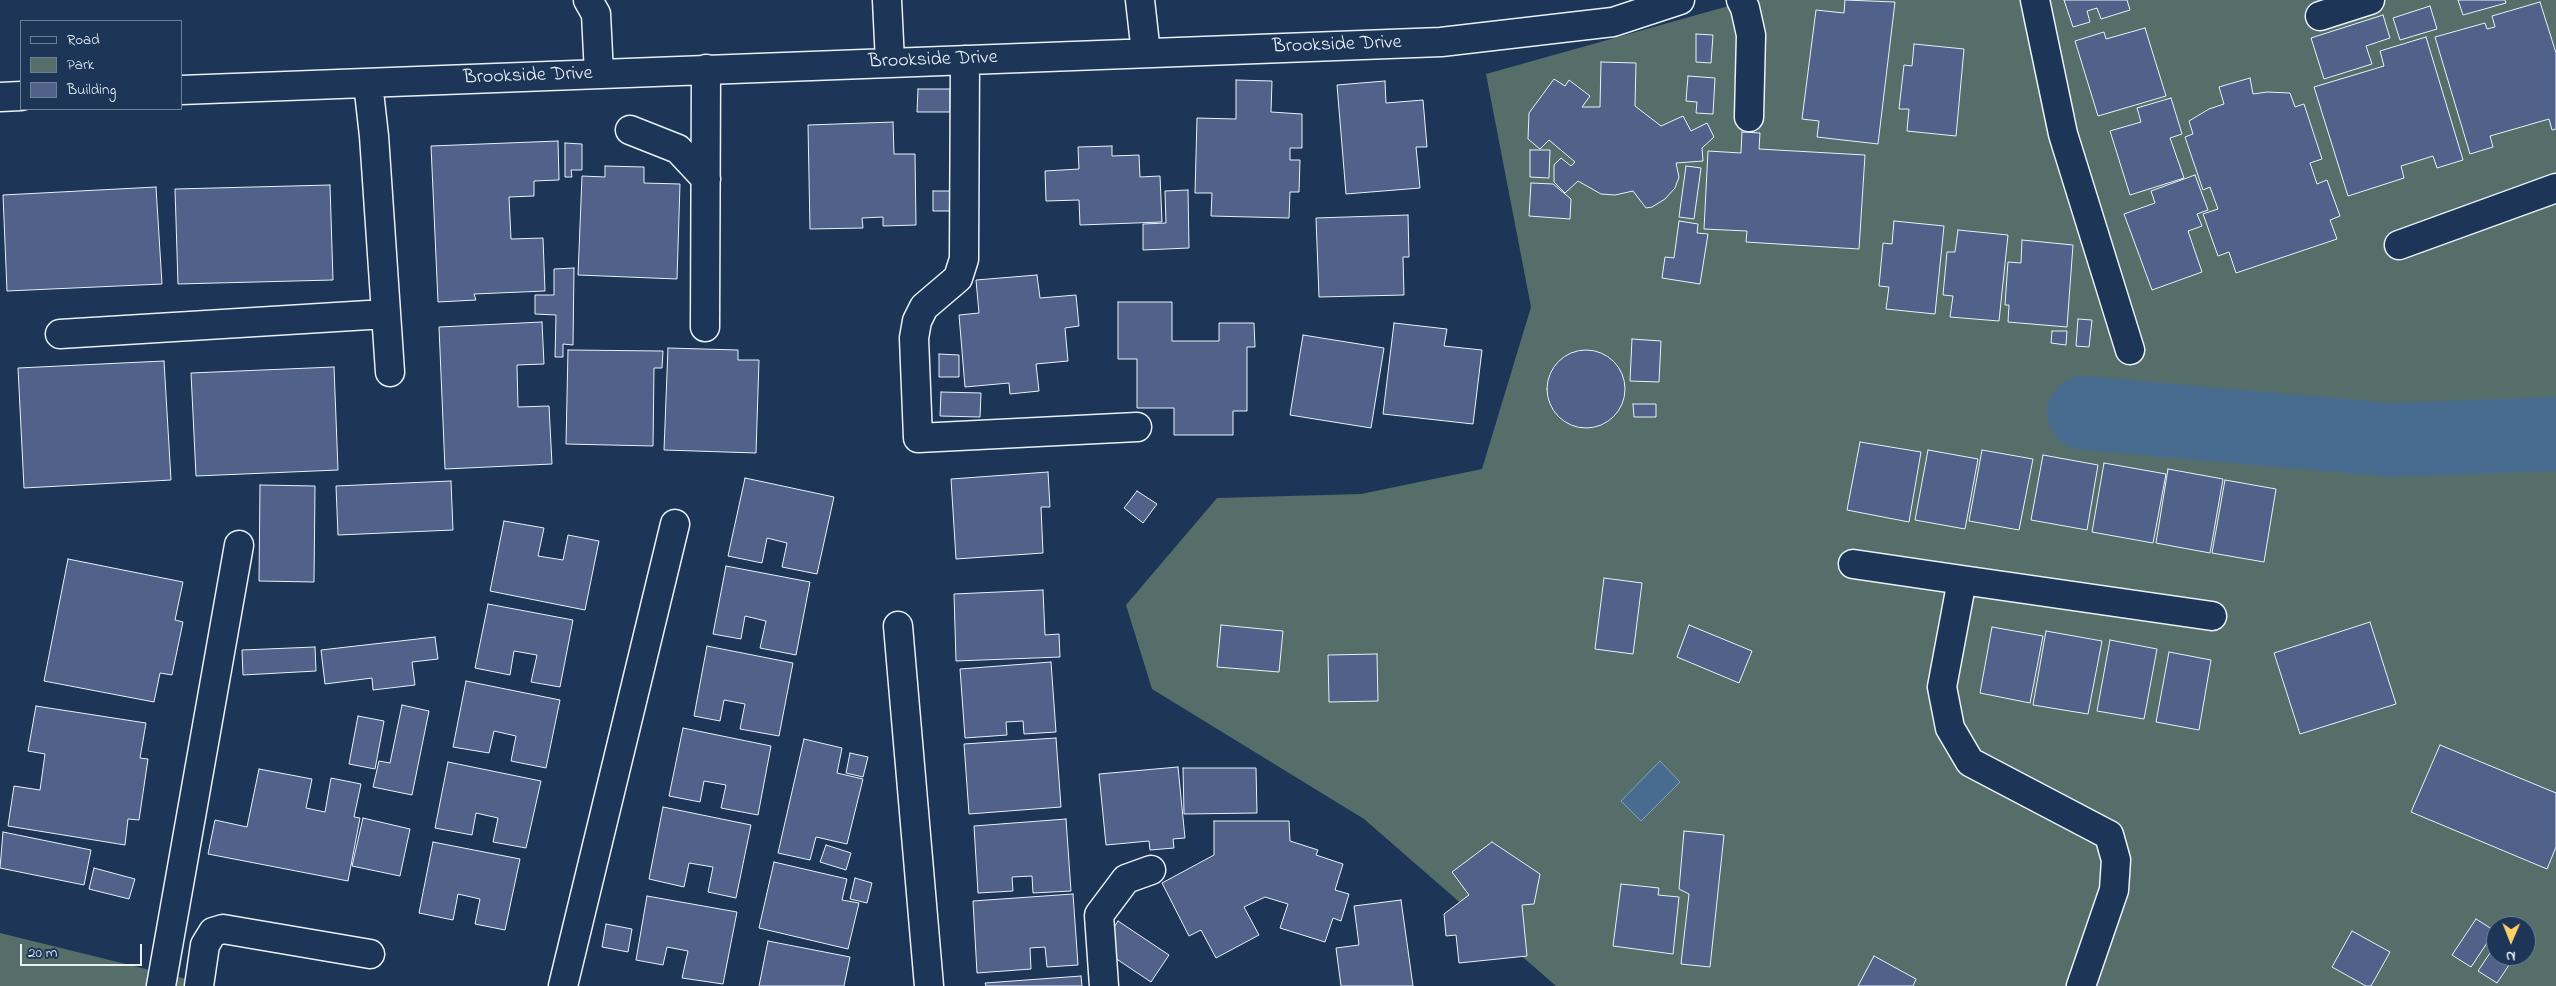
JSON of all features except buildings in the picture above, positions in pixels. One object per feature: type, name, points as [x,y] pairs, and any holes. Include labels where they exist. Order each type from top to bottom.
[{"type":"street","points":[[588,0],[596,14],[599,74]]},
{"type":"street","points":[[887,0],[890,62]]},
{"type":"street","points":[[1140,0],[1146,53]]},
{"type":"street","name":"Brookside Drive","points":[[182,90],[1441,42],[1613,22],[1680,0]]},
{"type":"street","points":[[1741,0],[1745,8],[1751,35],[1749,117]]},
{"type":"street","points":[[2035,0],[2063,134],[2130,350]]},
{"type":"street","points":[[2320,16],[2370,0]]},
{"type":"street","points":[[965,60],[964,259],[958,278],[924,307],[916,321],[914,338],[918,438],[1137,427]]},
{"type":"street","points":[[704,327],[706,69]]},
{"type":"street","points":[[368,83],[374,136],[384,314],[390,372]]},
{"type":"street","points":[[0,97],[20,96]]},
{"type":"street","points":[[630,130],[678,149],[706,179]]},
{"type":"street","points":[[2399,244],[2556,188]]},
{"type":"street","points":[[60,334],[384,314]]},
{"type":"street","points":[[563,986],[675,524]]},
{"type":"street","points":[[161,986],[239,545]]},
{"type":"street","points":[[1853,564],[2212,616]]},
{"type":"street","points":[[1962,580],[1942,687],[1950,728],[1970,762],[2109,834],[2116,860],[2114,890],[2081,986]]},
{"type":"street","points":[[898,626],[929,986]]},
{"type":"street","points":[[1104,986],[1099,915],[1126,879],[1151,870]]},
{"type":"street","points":[[199,986],[204,946],[213,932],[223,929],[370,954]]},
{"type":"green space","points":[[1750,0],[2556,0],[2556,986],[1556,986],[1364,819],[1152,689],[1126,605],[1217,498],[1361,494],[1482,469],[1531,307],[1486,74]]},
{"type":"green space","points":[[0,933],[215,986],[0,986]]},
{"type":"water","points":[[1660,761],[1680,782],[1641,821],[1621,801]]},
{"type":"waterway","points":[[2084,413],[2391,440],[2556,434]]}]
